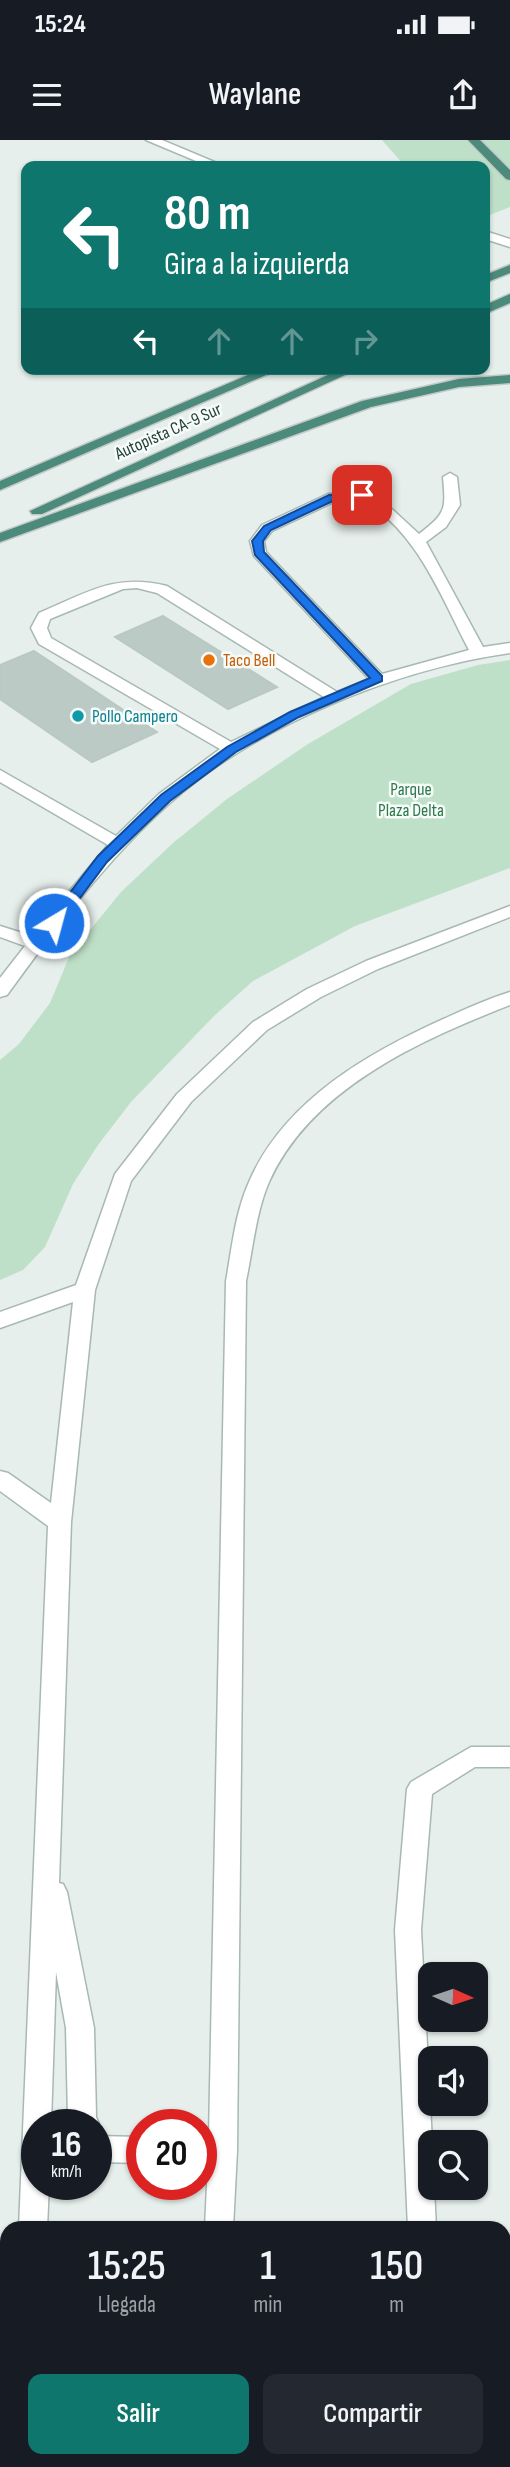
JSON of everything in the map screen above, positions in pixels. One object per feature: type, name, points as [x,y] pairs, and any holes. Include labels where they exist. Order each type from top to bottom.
[{"type":"highway","points":[[474,140],[510,177]]},
{"type":"highway","points":[[490,277],[510,269]]},
{"type":"highway","points":[[490,308],[510,298]]},
{"type":"highway","name":"Autopista CA-9 Sur","points":[[0,486],[260,375]]},
{"type":"highway","name":"Autopista CA-9 Sur","points":[[0,527],[339,375]]},
{"type":"highway","points":[[0,538],[367,404],[459,383],[510,379]]},
{"type":"street","points":[[152,140],[205,161]]},
{"type":"street","points":[[490,228],[510,228]]},
{"type":"street","points":[[490,237],[510,243]]},
{"type":"street","points":[[418,541],[440,524],[453,505],[450,477]]},
{"type":"street","points":[[378,679],[259,553],[257,541],[267,528],[332,497],[362,495],[376,502],[418,541],[477,652]]},
{"type":"street","points":[[231,749],[44,641],[39,628],[44,616],[121,586],[137,584],[162,589],[336,698]]},
{"type":"street","points":[[0,990],[103,859],[166,798],[231,749],[294,714],[378,679],[477,652],[510,648]]},
{"type":"street","points":[[0,775],[118,844]]},
{"type":"street","points":[[33,2221],[60,1522],[85,1290],[122,1178],[184,1098],[260,1026],[314,993],[372,965],[510,911]]},
{"type":"street","points":[[0,931],[37,944]]},
{"type":"street","points":[[213,2109],[236,1294],[247,1228],[260,1181],[282,1139],[320,1099],[371,1065],[470,1013],[510,998]]},
{"type":"street","points":[[0,1320],[85,1290]]},
{"type":"street","points":[[0,1479],[60,1522]]},
{"type":"street","points":[[422,2221],[408,1930],[420,1789],[471,1757],[510,1757]]},
{"type":"street","points":[[47,1856],[80,2028],[82,2109]]},
{"type":"street","points":[[216,2200],[218,2221]]},
{"type":"green space","points":[[382,140],[510,140],[510,207],[490,215],[490,161],[401,161]]},
{"type":"green space","name":"Parque Plaza Delta","points":[[510,660],[510,868],[355,926],[253,981],[214,1016],[131,1102],[98,1145],[73,1184],[45,1247],[23,1270],[0,1280],[0,1060],[19,1044],[50,1003],[70,955],[121,892],[173,843],[227,799],[308,744],[411,684],[478,665]]},
{"type":"building","points":[[163,616],[277,687],[228,709],[115,637]]},
{"type":"building","name":"Pollo Campero","points":[[34,651],[157,732],[92,762],[0,699],[0,665]]},
{"type":"place","name":"Taco Bell","points":[[209,660]]},
{"type":"place","name":"Pollo Campero","points":[[78,716]]},
{"type":"route","points":[[54,923],[103,859],[166,798],[231,749],[294,714],[378,679],[259,553],[257,541],[267,528],[332,497],[362,495]]}]
